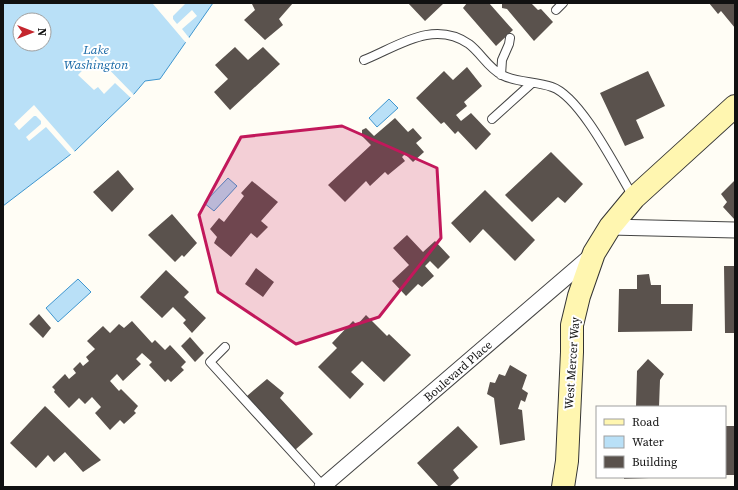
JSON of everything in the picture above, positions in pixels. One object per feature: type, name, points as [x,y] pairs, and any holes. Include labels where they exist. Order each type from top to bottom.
[{"type":"street","name":"West Mercer Way","points":[[563,487],[567,461],[572,325],[579,296],[594,253],[610,227],[634,198],[735,106]]},
{"type":"street","points":[[610,227],[735,230]]},
{"type":"street","name":"Boulevard Place","points":[[323,486],[594,253]]},
{"type":"lane","points":[[556,10],[563,3]]},
{"type":"lane","points":[[364,60],[415,37],[427,34],[441,34],[455,37],[469,44],[484,61],[501,75],[516,81],[552,87],[573,103],[603,145],[634,198]]},
{"type":"lane","points":[[501,75],[502,60],[510,38]]},
{"type":"lane","points":[[492,119],[532,83]]},
{"type":"lane","points":[[225,347],[210,362],[323,486]]},
{"type":"highlighted area","points":[[342,126],[437,168],[441,238],[379,317],[296,344],[218,292],[199,215],[241,137]]},
{"type":"water","name":"Lake Washington","points":[[3,3],[213,3],[160,79],[145,81],[134,94],[75,151],[3,206]]},
{"type":"water","points":[[389,99],[398,108],[377,127],[369,118]]},
{"type":"water","points":[[228,178],[237,186],[214,211],[204,203]]},
{"type":"water","points":[[78,279],[91,292],[58,322],[46,308]]},
{"type":"pier","points":[[186,3],[173,16],[173,19],[177,24],[192,10],[197,16],[182,29],[190,39],[187,44],[153,4]]},
{"type":"pier","points":[[96,56],[135,96],[132,99],[115,83],[104,94],[98,87],[94,90],[78,75]]},
{"type":"pier","points":[[34,105],[76,153],[72,156],[46,127],[29,141],[26,137],[41,124],[41,121],[36,116],[34,116],[19,130],[14,124]]},
{"type":"building","points":[[293,3],[279,19],[283,25],[265,40],[244,20],[255,10],[252,4]]},
{"type":"building","points":[[408,3],[444,3],[425,21]]},
{"type":"building","points":[[467,3],[489,3],[513,30],[496,46],[463,8]]},
{"type":"building","points":[[502,3],[531,3],[538,10],[541,9],[553,22],[534,41],[507,9],[502,8]]},
{"type":"building","points":[[709,3],[735,3],[735,28],[721,11],[718,14]]},
{"type":"building","points":[[235,47],[248,60],[263,47],[280,64],[230,110],[214,92],[228,79],[215,65]]},
{"type":"building","points":[[467,67],[482,86],[464,102],[467,106],[456,115],[461,121],[471,113],[491,134],[476,150],[458,131],[455,134],[444,122],[441,124],[416,98],[444,71],[453,80]]},
{"type":"building","points":[[648,71],[665,106],[636,120],[644,138],[625,146],[600,93]]},
{"type":"building","points":[[395,118],[408,132],[413,128],[422,138],[416,143],[424,152],[413,162],[405,154],[402,157],[405,161],[388,175],[385,172],[370,186],[366,181],[345,202],[328,185],[371,145],[362,136],[362,130],[366,128],[374,136]]},
{"type":"building","points":[[551,152],[583,184],[565,203],[558,197],[532,222],[505,195]]},
{"type":"building","points":[[118,170],[134,189],[112,212],[93,192]]},
{"type":"building","points":[[735,180],[735,220],[723,207],[727,202],[721,194]]},
{"type":"building","points":[[252,181],[278,202],[261,221],[268,227],[257,238],[251,233],[231,257],[214,243],[217,237],[210,229],[219,218],[224,222],[244,196],[241,193]]},
{"type":"building","points":[[485,190],[535,240],[515,261],[483,229],[470,243],[451,223]]},
{"type":"building","points":[[172,214],[197,243],[184,257],[182,255],[175,262],[148,235]]},
{"type":"building","points":[[407,235],[423,252],[435,241],[450,257],[438,269],[430,261],[425,266],[434,276],[422,287],[418,284],[406,296],[392,281],[409,265],[393,248]]},
{"type":"building","points":[[724,266],[735,266],[735,333],[725,333]]},
{"type":"building","points":[[256,268],[274,282],[263,297],[245,284]]},
{"type":"building","points":[[166,270],[189,292],[184,297],[206,318],[192,333],[183,323],[186,320],[173,307],[162,318],[140,297]]},
{"type":"building","points":[[649,274],[651,285],[661,285],[661,304],[693,304],[692,331],[618,332],[619,289],[637,289],[637,275]]},
{"type":"building","points":[[39,314],[51,328],[43,338],[29,324]]},
{"type":"building","points":[[366,315],[387,336],[389,334],[411,355],[384,382],[362,361],[351,372],[364,384],[350,399],[318,367],[337,348],[332,343],[353,321],[357,325]]},
{"type":"building","points":[[132,321],[152,343],[155,340],[165,350],[170,345],[186,362],[181,367],[184,370],[171,382],[168,379],[165,382],[149,365],[152,362],[142,353],[136,359],[141,364],[123,381],[117,374],[110,381],[119,391],[121,389],[138,406],[134,411],[136,413],[124,424],[120,420],[110,430],[95,413],[101,407],[92,397],[85,404],[79,398],[69,408],[54,392],[55,390],[52,387],[65,374],[69,379],[76,373],[73,369],[80,362],[83,366],[89,361],[86,357],[95,349],[87,341],[103,326],[110,333],[119,324],[124,328]]},
{"type":"building","points":[[190,337],[204,353],[195,362],[181,346]]},
{"type":"building","points":[[648,359],[664,374],[660,380],[659,406],[636,406],[637,371]]},
{"type":"building","points":[[510,365],[527,375],[522,389],[528,393],[525,402],[521,400],[518,409],[522,410],[525,440],[500,445],[494,398],[487,394],[490,382],[495,383],[499,374],[505,376]]},
{"type":"building","points":[[267,379],[284,393],[280,398],[313,434],[295,450],[247,396]]},
{"type":"building","points":[[45,406],[101,460],[83,472],[65,452],[54,462],[48,455],[36,468],[10,443]]},
{"type":"building","points":[[458,426],[478,447],[453,470],[459,478],[449,487],[439,487],[417,463]]},
{"type":"building","points":[[726,426],[735,426],[735,475],[726,475]]},
{"type":"building","points":[[624,478],[649,478],[624,479]]}]
